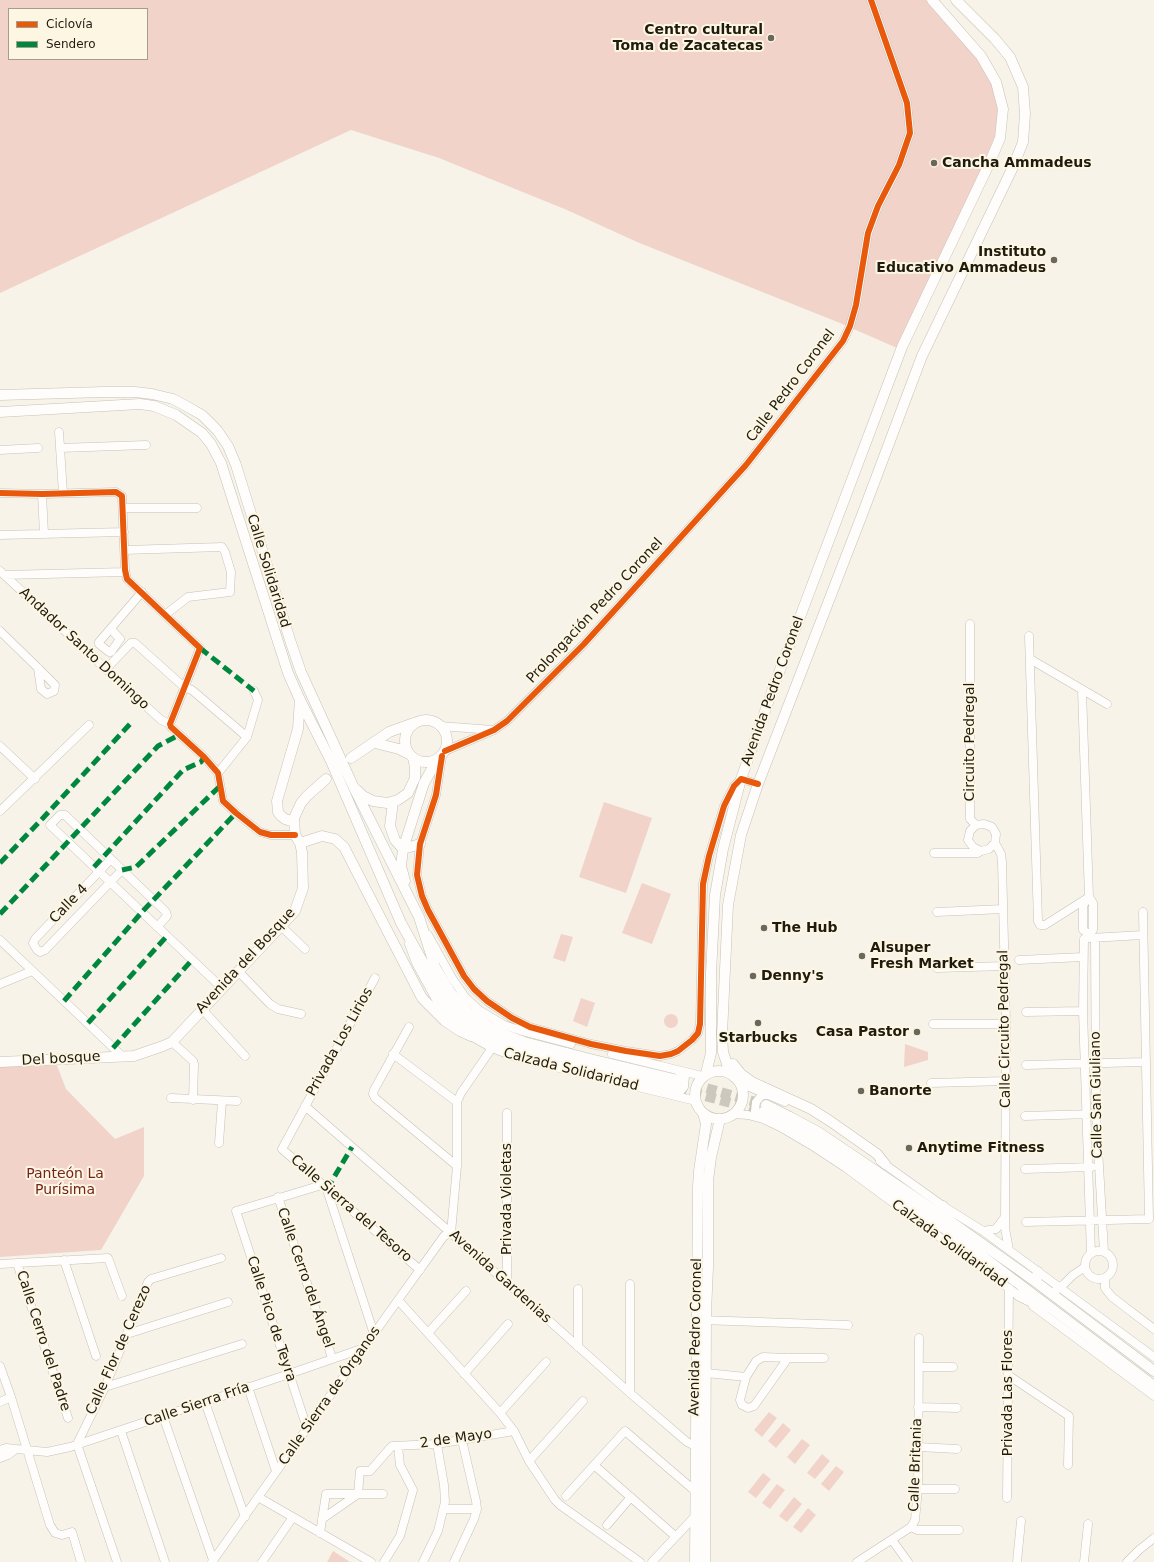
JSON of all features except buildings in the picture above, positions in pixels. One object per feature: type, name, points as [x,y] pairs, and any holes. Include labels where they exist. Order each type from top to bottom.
[{"type":"main road","name":"Avenida Pedro Coronel","points":[[704,1075],[711,1053],[713,912],[723,849],[741,779],[775,683],[902,347],[1000,138],[1002,109],[996,82],[981,56],[932,0]]},
{"type":"main road","name":"Avenida Pedro Coronel","points":[[737,1080],[727,1064],[722,1043],[724,968],[728,905],[740,835],[758,784],[922,356],[1013,167],[1023,142],[1026,114],[1023,86],[1010,57],[995,38],[956,0]]},
{"type":"main road","name":"Calle Solidaridad","points":[[0,396],[104,392],[136,392],[152,394],[173,399],[186,406],[202,415],[216,430],[228,446],[236,465],[301,672],[354,788],[418,917]]},
{"type":"main road","name":"Calle Solidaridad","points":[[0,412],[140,404],[154,406],[176,415],[202,433],[211,444],[221,463],[288,673],[331,761],[401,923]]},
{"type":"main road","points":[[300,700],[298,729],[277,801],[278,812],[281,816],[294,822],[301,803],[326,780]]},
{"type":"main road","points":[[351,758],[389,732],[418,722],[429,720],[440,726],[446,735],[447,746],[424,783],[403,848],[401,866],[412,904]]},
{"type":"main road","points":[[354,788],[363,796],[373,801],[387,803],[393,802],[405,795],[415,778],[415,767],[405,745],[406,734],[413,725],[418,722]]},
{"type":"main road","points":[[375,742],[399,749],[424,762],[441,756]]},
{"type":"main road","points":[[393,802],[390,826],[396,840],[403,848]]},
{"type":"main road","name":"Avenida del Bosque","points":[[123,1057],[134,1056],[172,1042],[296,911],[304,888],[302,852],[297,839],[294,822]]},
{"type":"main road","points":[[297,839],[311,840],[322,836],[335,839],[344,847],[422,998],[445,1021],[471,1036]]},
{"type":"main road","points":[[403,848],[420,844]]},
{"type":"main road","name":"Calzada Solidaridad","points":[[401,923],[439,991],[458,1014],[478,1031],[505,1045],[518,1049],[678,1084],[524,1042],[496,1031],[469,1013],[451,993],[434,967],[418,917]]},
{"type":"main road","points":[[724,968],[728,978],[726,1043],[728,1052],[737,1070],[752,1082],[800,1104],[825,1118],[877,1154],[885,1164]]},
{"type":"main road","name":"Del bosque","points":[[0,1062],[123,1057]]},
{"type":"main road","points":[[720,1071],[728,1073],[737,1080],[743,1096],[738,1109],[734,1114],[720,1119],[711,1118],[703,1113],[696,1101],[696,1086],[704,1075],[720,1071]]},
{"type":"main road","name":"Calzada Solidaridad","points":[[764,1108],[790,1116],[818,1132],[950,1221],[1036,1282],[1154,1371]]},
{"type":"main road","name":"Calzada Solidaridad","points":[[764,1108],[805,1132],[961,1240],[1154,1386]]},
{"type":"main road","name":"Avenida Pedro Coronel","points":[[703,1113],[706,1124],[698,1187],[702,1320],[706,1374],[705,1562]]},
{"type":"main road","name":"Avenida Pedro Coronel","points":[[695,1562],[695,1446],[708,1181],[710,1156],[720,1119]]},
{"type":"main road","points":[[943,1206],[950,1221]]},
{"type":"main road","points":[[1036,1282],[1038,1272]]},
{"type":"main road","points":[[1018,1294],[1067,1319]]},
{"type":"street","name":"Calle Pedro Coronel","points":[[746,465],[842,341],[850,326],[856,305],[868,233],[878,206],[899,165],[910,133],[907,102],[871,0]]},
{"type":"street","points":[[59,432],[64,493]]},
{"type":"street","points":[[60,448],[146,445]]},
{"type":"street","points":[[0,450],[38,448]]},
{"type":"street","name":"Prolongación Pedro Coronel","points":[[441,756],[494,730],[507,721],[584,644],[746,465]]},
{"type":"street","points":[[0,493],[42,494],[116,492],[122,496],[125,572],[127,579],[200,648],[170,724]]},
{"type":"street","points":[[42,494],[44,534]]},
{"type":"street","points":[[123,508],[197,508]]},
{"type":"street","points":[[0,535],[124,532]]},
{"type":"street","points":[[124,550],[222,547],[226,552],[231,572],[230,592],[188,597],[165,615]]},
{"type":"street","points":[[2,573],[125,572]]},
{"type":"street","name":"Andador Santo Domingo","points":[[2,573],[161,720],[170,724],[171,727],[218,773]]},
{"type":"street","points":[[110,629],[120,639],[111,652],[109,652],[99,644],[99,642],[110,629],[142,592]]},
{"type":"street","name":"Circuito Pedregal","points":[[970,624],[970,819],[976,825]]},
{"type":"street","points":[[0,631],[38,668]]},
{"type":"street","points":[[1029,636],[1038,921],[1040,925],[1045,925],[1089,897]]},
{"type":"street","points":[[106,669],[131,643],[135,643],[184,687],[192,690],[247,737]]},
{"type":"street","points":[[1030,659],[1106,704]]},
{"type":"street","points":[[1082,690],[1089,897],[1093,903],[1093,930],[1089,936]]},
{"type":"street","points":[[254,691],[258,700],[247,737],[218,773],[223,800],[236,813],[260,832],[297,839]]},
{"type":"street","points":[[0,811],[35,779],[89,725]]},
{"type":"street","points":[[440,726],[494,730]]},
{"type":"street","points":[[0,746],[35,779]]},
{"type":"street","points":[[441,756],[436,795],[420,844],[417,875],[422,896],[428,910],[464,976],[474,989],[487,1001],[512,1018],[530,1027],[549,1033],[626,1051],[660,1056],[678,1051],[698,1033],[700,1024],[703,884],[709,856],[724,806],[734,786],[741,779],[758,784]]},
{"type":"street","points":[[158,927],[167,916],[166,912],[65,815],[60,814],[50,825],[222,988]]},
{"type":"street","points":[[934,853],[978,853],[989,849],[995,843],[996,834],[992,827],[984,824],[976,825],[970,831],[968,840],[973,847],[981,851]]},
{"type":"street","name":"Calle Circuito Pedregal","points":[[995,843],[1001,854],[1002,862],[1005,966],[1005,1216]]},
{"type":"street","name":"Calle 4","points":[[110,882],[45,950],[40,952],[37,950],[33,943],[35,939],[111,859]]},
{"type":"street","points":[[110,882],[122,870]]},
{"type":"street","points":[[713,912],[720,909],[723,913],[722,942],[725,948]]},
{"type":"street","points":[[937,912],[1003,909]]},
{"type":"street","points":[[1026,1222],[1148,1219],[1143,912]]},
{"type":"street","name":"Calzada Solidaridad","points":[[418,917],[452,978],[465,997],[487,1016],[525,1032],[704,1075]]},
{"type":"street","name":"Calzada Solidaridad","points":[[401,923],[416,963],[430,992],[449,1017],[471,1036],[492,1048],[518,1058],[696,1101]]},
{"type":"street","points":[[281,926],[305,949]]},
{"type":"street","points":[[1089,936],[1144,935]]},
{"type":"street","name":"Calle San Giuliano","points":[[1089,936],[1083,957],[1091,1254]]},
{"type":"street","name":"Calle San Giuliano","points":[[1089,936],[1096,1063],[1096,1114],[1104,1252]]},
{"type":"street","points":[[0,940],[123,1057]]},
{"type":"street","points":[[1019,960],[1083,957]]},
{"type":"street","points":[[937,968],[1005,966]]},
{"type":"street","points":[[0,984],[32,971]]},
{"type":"street","points":[[238,971],[270,1004],[278,1009],[302,1014]]},
{"type":"street","name":"Privada Los Lirios","points":[[305,1106],[375,978]]},
{"type":"street","points":[[202,1009],[245,1056]]},
{"type":"street","points":[[1026,1012],[1084,1010]]},
{"type":"street","points":[[933,1024],[1006,1024]]},
{"type":"street","points":[[409,1027],[393,1054],[373,1094],[375,1098],[457,1166]]},
{"type":"street","points":[[172,1042],[193,1061],[193,1100]]},
{"type":"street","points":[[451,1233],[457,1166],[457,1102],[461,1093],[492,1048]]},
{"type":"street","points":[[393,1054],[457,1102]]},
{"type":"street","points":[[1026,1065],[1145,1062]]},
{"type":"street","points":[[668,1094],[679,1094],[685,1083],[685,1076],[682,1072],[672,1068]]},
{"type":"street","name":"Calzada Solidaridad","points":[[737,1080],[782,1128],[811,1144],[846,1168],[1154,1396]]},
{"type":"street","points":[[932,1083],[1006,1081]]},
{"type":"street","points":[[171,1098],[237,1101]]},
{"type":"street","points":[[219,1143],[222,1101]]},
{"type":"street","name":"Calle Sierra del Tesoro","points":[[305,1106],[282,1149],[420,1270]]},
{"type":"street","name":"Avenida Gardenias","points":[[305,1106],[451,1233],[630,1393],[687,1442],[695,1446]]},
{"type":"street","name":"Calzada Solidaridad","points":[[734,1114],[748,1115],[764,1108],[809,1114],[885,1164],[943,1206],[983,1231],[1154,1357]]},
{"type":"street","name":"Privada Violetas","points":[[507,1113],[507,1284]]},
{"type":"street","points":[[1025,1116],[1096,1114]]},
{"type":"street","points":[[1025,1169],[1099,1167]]},
{"type":"street","points":[[278,1197],[324,1187],[374,1334]]},
{"type":"street","name":"Calle Pico de Teyra","points":[[278,1197],[236,1211],[307,1428]]},
{"type":"street","name":"Calle Cerro del Ángel","points":[[278,1197],[332,1358]]},
{"type":"street","points":[[983,1231],[996,1229],[1005,1216]]},
{"type":"street","points":[[1005,1216],[1006,1238],[1009,1250]]},
{"type":"street","name":"Calle Sierra de Órganos","points":[[213,1561],[444,1236],[451,1233]]},
{"type":"street","points":[[1104,1252],[1110,1257],[1113,1265],[1111,1272],[1105,1278],[1092,1278],[1087,1273],[1085,1267],[1086,1260],[1091,1254],[1104,1252]]},
{"type":"street","points":[[0,1264],[108,1258],[122,1296]]},
{"type":"street","name":"Calle Flor de Cerezo","points":[[77,1444],[105,1387],[148,1282],[152,1279],[221,1258]]},
{"type":"street","points":[[64,1260],[96,1356]]},
{"type":"street","name":"Calle Cerro del Padre","points":[[17,1263],[68,1418]]},
{"type":"street","points":[[1050,1293],[1064,1284],[1073,1274],[1085,1267]]},
{"type":"street","points":[[1105,1278],[1105,1288],[1112,1297],[1154,1329]]},
{"type":"street","points":[[630,1284],[630,1393]]},
{"type":"street","name":"Privada Las Flores","points":[[1007,1498],[1008,1288]]},
{"type":"street","points":[[578,1289],[578,1347]]},
{"type":"street","points":[[428,1332],[466,1291]]},
{"type":"street","points":[[398,1300],[500,1413],[514,1431],[529,1461],[555,1500],[640,1562]]},
{"type":"street","points":[[127,1334],[228,1302]]},
{"type":"street","points":[[702,1320],[848,1325]]},
{"type":"street","points":[[464,1374],[508,1324]]},
{"type":"street","name":"Calle Britania","points":[[857,1562],[911,1527],[915,1520],[918,1489],[919,1338]]},
{"type":"street","points":[[105,1387],[242,1344]]},
{"type":"street","name":"Calle Sierra Fría","points":[[5,1451],[16,1449],[47,1452],[77,1444],[121,1431],[364,1348]]},
{"type":"street","points":[[788,1358],[754,1406],[748,1408],[742,1405],[740,1400],[746,1377],[756,1361],[763,1357],[824,1358]]},
{"type":"street","points":[[500,1413],[546,1362]]},
{"type":"street","points":[[0,1366],[28,1451],[50,1525],[55,1534],[62,1535],[72,1532],[81,1562]]},
{"type":"street","points":[[919,1368],[953,1368]]},
{"type":"street","points":[[706,1374],[746,1377]]},
{"type":"street","points":[[1008,1375],[1068,1416],[1068,1465]]},
{"type":"street","points":[[248,1388],[276,1471]]},
{"type":"street","points":[[0,1402],[11,1397]]},
{"type":"street","points":[[529,1461],[583,1401]]},
{"type":"street","points":[[205,1402],[244,1517]]},
{"type":"street","points":[[918,1407],[957,1408]]},
{"type":"street","points":[[163,1416],[213,1561]]},
{"type":"street","points":[[121,1431],[166,1562]]},
{"type":"street","name":"2 de Mayo","points":[[398,1446],[437,1444],[514,1431]]},
{"type":"street","points":[[566,1496],[625,1431],[695,1490]]},
{"type":"street","points":[[454,1562],[474,1520],[477,1509],[462,1440]]},
{"type":"street","points":[[77,1444],[117,1562]]},
{"type":"street","name":"2 de Mayo","points":[[423,1562],[438,1531],[445,1502],[444,1484],[437,1444]]},
{"type":"street","points":[[358,1494],[360,1471],[370,1470],[392,1446],[398,1446],[400,1465],[412,1490],[400,1536],[384,1562]]},
{"type":"street","points":[[918,1447],[957,1449]]},
{"type":"street","points":[[0,1458],[5,1451]]},
{"type":"street","points":[[594,1465],[675,1536]]},
{"type":"street","points":[[918,1489],[956,1489]]},
{"type":"street","points":[[320,1533],[326,1494],[383,1494]]},
{"type":"street","points":[[322,1519],[358,1494]]},
{"type":"street","points":[[258,1497],[368,1561]]},
{"type":"street","points":[[607,1525],[630,1497]]},
{"type":"street","points":[[444,1509],[477,1509]]},
{"type":"street","points":[[652,1562],[695,1514],[706,1509]]},
{"type":"street","points":[[262,1562],[293,1517]]},
{"type":"street","points":[[1017,1562],[1021,1521]]},
{"type":"street","points":[[1084,1562],[1088,1524]]},
{"type":"street","points":[[911,1527],[917,1530],[960,1530]]},
{"type":"street","points":[[1127,1562],[1154,1538]]},
{"type":"street","points":[[892,1540],[908,1562]]},
{"type":"green space","points":[[0,0],[926,0],[979,61],[990,79],[998,106],[998,122],[995,137],[975,183],[897,348],[840,323],[637,242],[567,210],[439,158],[351,130],[0,293]]},
{"type":"green space","points":[[604,802],[652,818],[626,893],[579,877]]},
{"type":"green space","points":[[642,883],[671,894],[652,944],[622,933]]},
{"type":"green space","points":[[561,934],[573,937],[565,962],[553,958]]},
{"type":"green space","points":[[581,998],[595,1003],[587,1027],[573,1021]]},
{"type":"green space","points":[[671,1014],[676,1016],[678,1021],[676,1026],[671,1028],[666,1026],[664,1021],[666,1016]]},
{"type":"green space","points":[[905,1044],[928,1052],[928,1060],[904,1067]]},
{"type":"green space","name":"Panteón La Purísima","points":[[56,1063],[66,1089],[115,1139],[144,1127],[144,1176],[101,1250],[0,1257],[0,1066]]},
{"type":"green space","points":[[769,1412],[777,1418],[762,1437],[754,1430]]},
{"type":"green space","points":[[783,1423],[791,1430],[776,1448],[768,1441]]},
{"type":"green space","points":[[802,1439],[810,1445],[795,1464],[787,1457]]},
{"type":"green space","points":[[822,1454],[830,1461],[815,1479],[807,1473]]},
{"type":"green space","points":[[836,1466],[844,1472],[829,1491],[821,1484]]},
{"type":"green space","points":[[763,1473],[771,1479],[756,1498],[748,1492]]},
{"type":"green space","points":[[777,1484],[785,1490],[770,1509],[762,1503]]},
{"type":"green space","points":[[794,1497],[802,1504],[787,1522],[779,1516]]},
{"type":"green space","points":[[808,1508],[816,1515],[801,1533],[793,1527]]},
{"type":"green space","points":[[333,1551],[350,1562],[327,1562]]},
{"type":"tunnel","points":[[678,1080],[766,1105]]},
{"type":"tunnel","points":[[677,1088],[763,1112]]},
{"type":"marked path","points":[[200,648],[254,691]]},
{"type":"marked path","points":[[0,863],[130,724]]},
{"type":"marked path","points":[[0,914],[158,746],[179,735]]},
{"type":"marked path","points":[[94,867],[183,770],[201,762],[204,757]]},
{"type":"marked path","points":[[122,870],[136,867],[220,786]]},
{"type":"marked path","points":[[64,1001],[142,912],[236,813]]},
{"type":"marked path","points":[[88,1023],[167,936]]},
{"type":"marked path","points":[[113,1048],[192,960]]},
{"type":"marked path","points":[[327,1189],[352,1147]]},
{"type":"cycle path","points":[[445,751],[494,730],[507,721],[584,644],[746,465],[843,341],[850,326],[856,305],[868,233],[878,206],[899,165],[910,133],[907,103],[871,0]]},
{"type":"cycle path","points":[[0,493],[42,494],[116,492],[122,496],[125,570],[127,579],[200,648],[170,724],[171,727],[204,757],[218,773],[223,801],[236,813],[260,832],[271,835],[295,835]]},
{"type":"cycle path","points":[[442,756],[436,795],[420,844],[417,875],[422,896],[428,910],[464,976],[474,989],[487,1001],[512,1018],[530,1027],[591,1044],[660,1056],[678,1051],[698,1033],[700,1024],[703,884],[709,856],[724,806],[734,786],[741,779],[758,784]]},
{"type":"place","name":"Centro cultural Toma de Zacatecas","points":[[771,38]]},
{"type":"place","name":"Cancha Ammadeus","points":[[934,163]]},
{"type":"place","name":"Instituto Educativo Ammadeus","points":[[1054,260]]},
{"type":"place","name":"The Hub","points":[[764,928]]},
{"type":"place","name":"Alsuper Fresh Market","points":[[862,956]]},
{"type":"place","name":"Denny's","points":[[753,976]]},
{"type":"place","name":"Starbucks","points":[[758,1023]]},
{"type":"place","name":"Casa Pastor","points":[[917,1032]]},
{"type":"place","name":"Banorte","points":[[861,1091]]},
{"type":"place","name":"Anytime Fitness","points":[[909,1148]]}]
